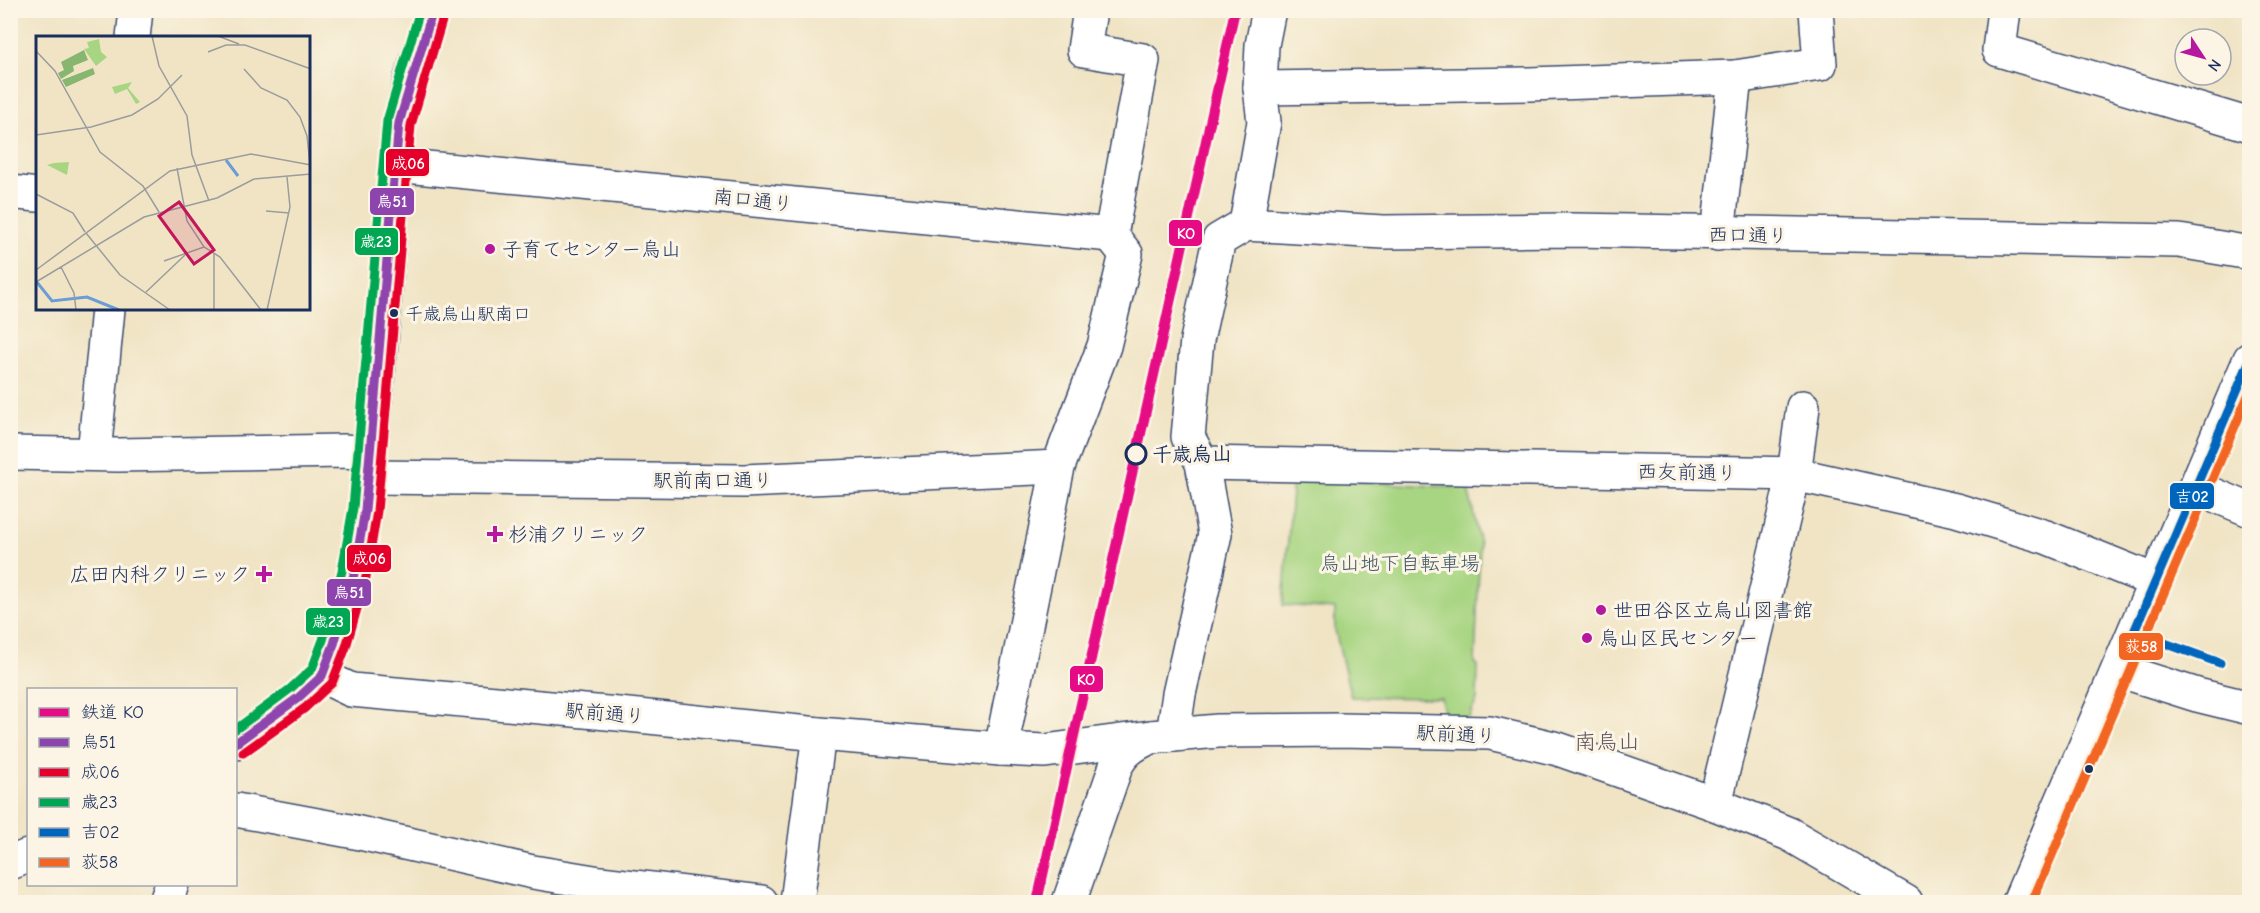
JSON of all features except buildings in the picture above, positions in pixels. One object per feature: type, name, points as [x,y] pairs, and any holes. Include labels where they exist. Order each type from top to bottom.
[{"type":"street","points":[[133,36],[136,10]]},
{"type":"street","points":[[237,742],[298,698],[322,676],[334,644],[354,574],[365,510],[399,123],[433,10]]},
{"type":"street","points":[[1000,749],[1058,467],[1104,346],[1126,254],[1111,235],[1143,60],[1084,50],[1090,10]]},
{"type":"street","points":[[1069,903],[1116,766],[1122,755],[1132,746],[1162,736],[1179,694],[1215,534],[1202,463],[1188,437],[1197,340],[1219,240],[1246,224],[1264,122],[1260,88],[1262,45],[1269,10]]},
{"type":"street","points":[[1260,88],[1529,84],[1735,77],[1820,64],[1816,10]]},
{"type":"street","points":[[2004,10],[1999,50],[2250,125]]},
{"type":"street","points":[[1718,234],[1735,77]]},
{"type":"street","name":"南口通り","points":[[396,165],[1111,235]]},
{"type":"street","points":[[10,192],[36,195]]},
{"type":"street","name":"西口通り","points":[[1246,224],[1383,232],[1574,230],[2179,241],[2250,253]]},
{"type":"street","points":[[94,454],[108,310]]},
{"type":"street","points":[[2019,903],[2195,487],[2246,378]]},
{"type":"street","points":[[1715,804],[1794,474],[1803,406]]},
{"type":"street","name":"駅前南口通り","points":[[10,453],[343,451],[369,465],[744,481],[1058,467]]},
{"type":"street","name":"西友前通り","points":[[1202,463],[1794,474],[1979,517],[2046,537],[2155,581]]},
{"type":"street","points":[[2195,487],[2250,510]]},
{"type":"street","points":[[2118,670],[2197,695],[2250,708]]},
{"type":"street","name":"駅前通り","points":[[322,676],[351,690],[1000,749],[1045,751],[1218,731],[1329,730],[1490,733],[1558,749],[1715,804],[1789,834],[1906,903]]},
{"type":"street","points":[[797,903],[819,734]]},
{"type":"street","points":[[237,810],[355,832],[533,872],[600,883],[761,903]]},
{"type":"street","points":[[10,863],[27,856]]},
{"type":"street","points":[[166,903],[172,886]]},
{"type":"green space","name":"烏山地下自転車場","points":[[1293,478],[1468,488],[1480,544],[1475,663],[1478,665],[1477,699],[1468,720],[1445,717],[1441,698],[1351,697],[1335,630],[1335,609],[1283,605]]},
{"type":"rail line","name":"KO","points":[[1037,902],[1235,10]]},
{"type":"transit line","name":"歳23","points":[[237,728],[290,689],[312,669],[323,640],[342,571],[353,508],[387,121],[420,10]]},
{"type":"transit line","name":"烏51","points":[[237,742],[298,698],[322,676],[334,644],[354,574],[365,510],[399,123],[433,10]]},
{"type":"transit line","name":"成06","points":[[243,753],[305,708],[332,683],[346,647],[366,577],[377,511],[411,125],[444,14]]},
{"type":"transit line","name":"吉02","points":[[2134,632],[2250,360]]},
{"type":"transit line","name":"荻58","points":[[2032,902],[2250,391]]},
{"type":"transit line","name":"吉02","points":[[2134,632],[2220,663]]},
{"type":"place","name":"子育てセンター烏山","points":[[490,249]]},
{"type":"place","name":"千歳烏山駅南口","points":[[394,313]]},
{"type":"place","name":"千歳烏山","points":[[1136,454]]},
{"type":"place","name":"杉浦クリニック","points":[[495,534]]},
{"type":"place","name":"広田内科クリニック","points":[[264,574]]},
{"type":"place","name":"世田谷区立烏山図書館","points":[[1601,610]]},
{"type":"place","name":"烏山区民センター","points":[[1587,638]]},
{"type":"district","name":"南烏山","points":[[1607,741]]}]
